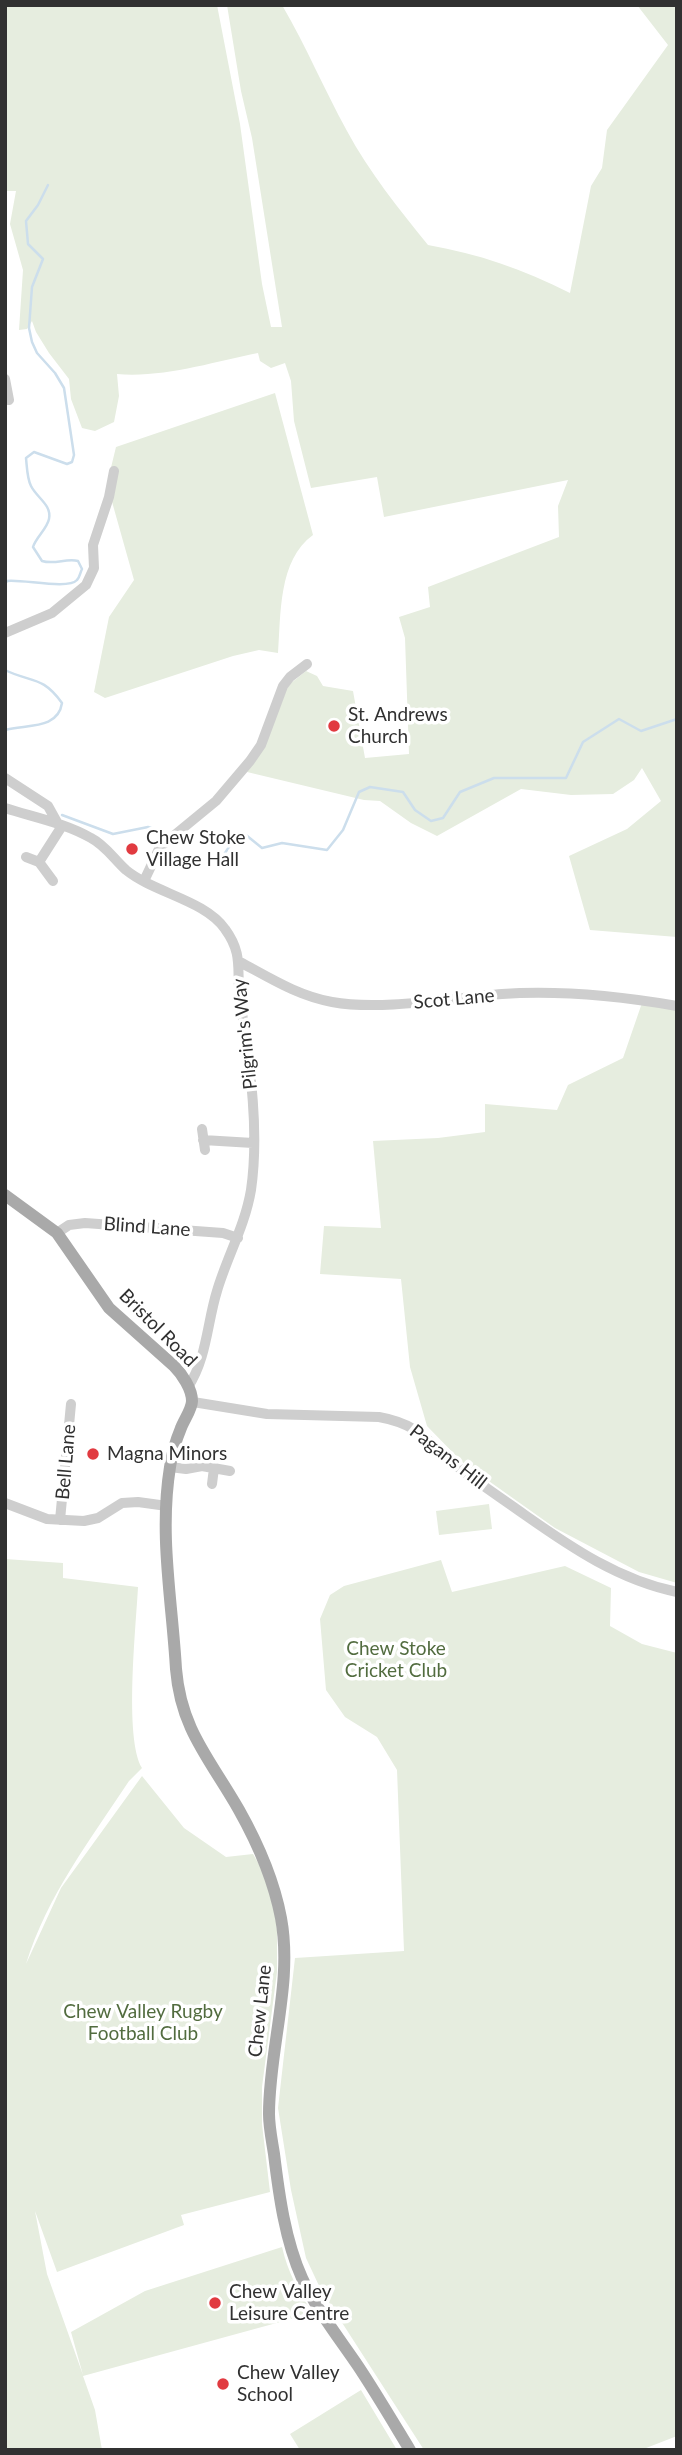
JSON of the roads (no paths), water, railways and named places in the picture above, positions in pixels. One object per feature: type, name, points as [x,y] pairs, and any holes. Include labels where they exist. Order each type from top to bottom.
[{"type":"main road","name":"Bristol Road","points":[[5,1195],[57,1233],[109,1308],[182,1374],[193,1402]]},
{"type":"main road","name":"Chew Lane","points":[[193,1402],[175,1444],[167,1506],[165,1563],[172,1600],[178,1682],[184,1713],[195,1739],[239,1810],[262,1858],[281,1917],[285,1978],[276,2034],[269,2115],[288,2233],[303,2280],[410,2450]]},
{"type":"street","points":[[5,634],[51,613],[86,585],[94,568],[93,545],[109,497],[114,471]]},
{"type":"street","points":[[144,881],[160,847],[216,801],[250,761],[261,745],[284,686],[290,677],[307,664]]},
{"type":"street","points":[[5,778],[48,806],[60,825],[39,862]]},
{"type":"street","name":"Pilgrim's Way","points":[[5,808],[92,838],[109,851],[126,870],[213,914],[236,948],[240,962],[237,976],[248,1057],[253,1143],[251,1190],[238,1238],[216,1291],[198,1371],[188,1387]]},
{"type":"street","points":[[26,858],[39,862],[53,881]]},
{"type":"street","name":"Scot Lane","points":[[240,962],[296,992],[334,1003],[402,1003],[504,994],[575,993],[677,1006]]},
{"type":"street","points":[[203,1140],[253,1143]]},
{"type":"street","name":"Blind Lane","points":[[57,1233],[69,1225],[85,1223],[223,1233],[238,1238]]},
{"type":"street","name":"Pagans Hill","points":[[193,1402],[247,1412],[379,1418],[403,1423],[422,1433],[461,1470],[574,1550],[635,1581],[677,1592]]},
{"type":"street","name":"Bell Lane","points":[[60,1520],[71,1404]]},
{"type":"street","points":[[170,1467],[186,1469],[202,1466],[230,1471]]},
{"type":"street","points":[[212,1484],[214,1468]]},
{"type":"street","points":[[5,1503],[47,1519],[84,1521],[98,1518],[122,1503],[167,1506]]},
{"type":"waterway","points":[[5,584],[7,581],[72,583],[78,579],[82,569],[78,561],[42,561],[33,547],[48,523],[49,514],[30,483],[26,458],[34,452],[67,464],[72,462],[74,455],[64,388],[37,353],[29,328],[32,287],[43,259],[28,244],[26,221],[48,185]]},
{"type":"waterway","points":[[5,670],[42,684],[62,703],[59,712],[48,722],[5,730]]},
{"type":"waterway","points":[[216,861],[219,862],[235,838],[246,835],[262,848],[282,843],[327,850],[343,830],[359,792],[370,787],[403,792],[415,810],[431,821],[443,818],[460,792],[494,778],[566,778],[583,742],[619,719],[641,731],[677,719]]},
{"type":"waterway","points":[[62,815],[113,834],[148,827],[160,831]]},
{"type":"place","name":"St. Andrews Church","points":[[334,726]]},
{"type":"place","name":"Chew Stoke Village Hall","points":[[132,849]]},
{"type":"place","name":"Magna Minors","points":[[93,1454]]},
{"type":"place","name":"Chew Valley Leisure Centre","points":[[215,2303]]},
{"type":"place","name":"Chew Valley School","points":[[223,2384]]},
{"type":"park label","name":"Chew Stoke Cricket Club","points":[[396,1660]]},
{"type":"park label","name":"Chew Valley Rugby Football Club","points":[[143,2023]]}]
